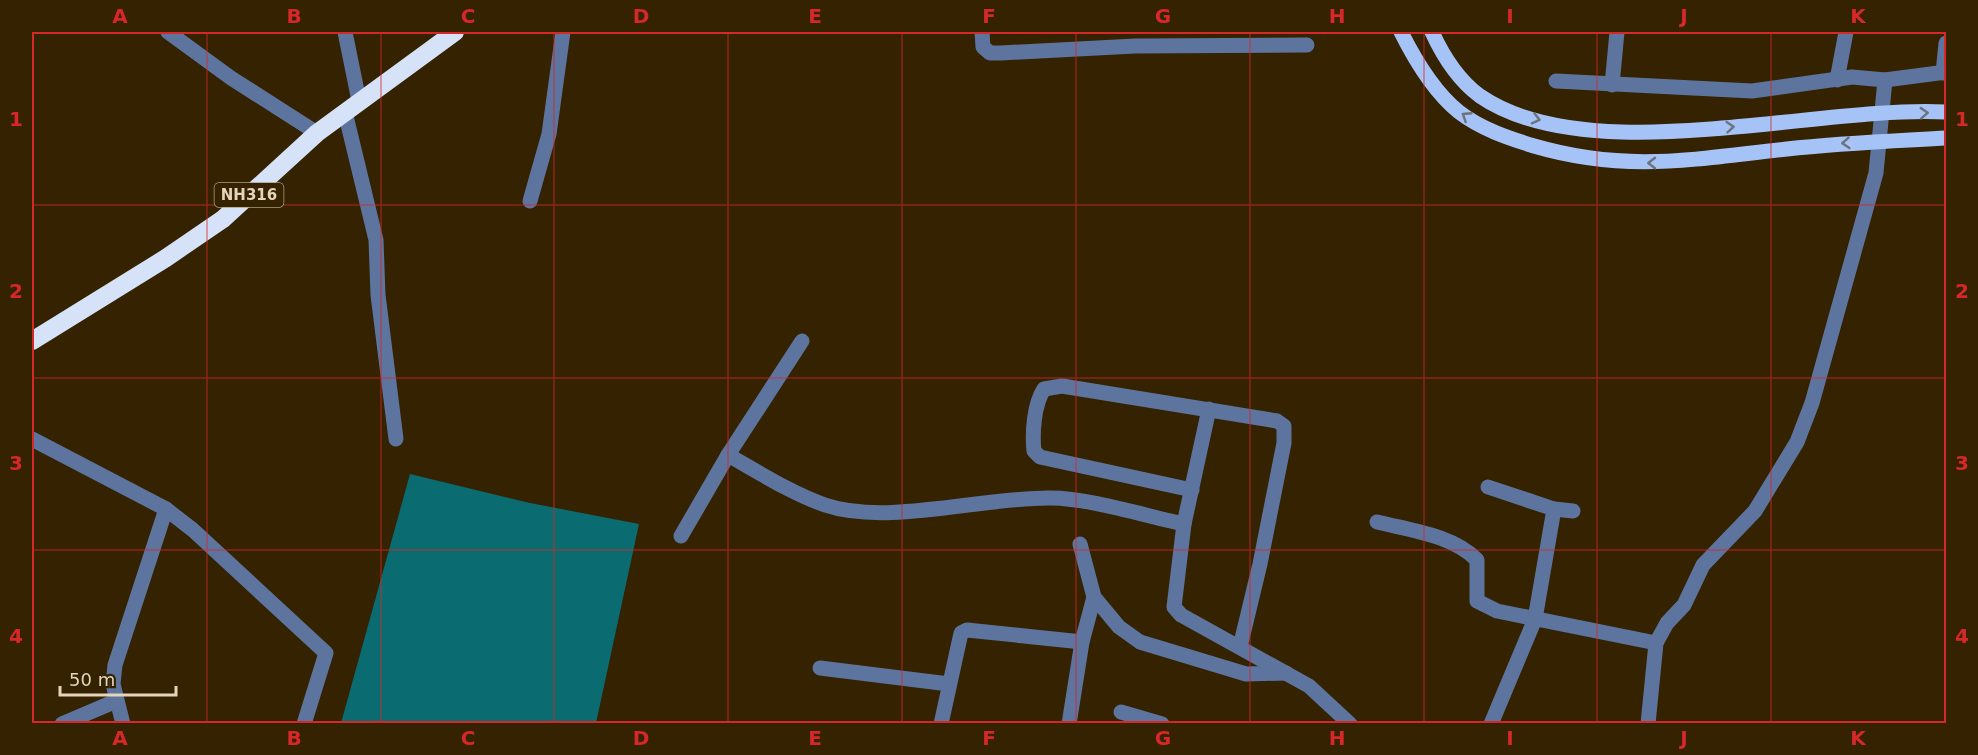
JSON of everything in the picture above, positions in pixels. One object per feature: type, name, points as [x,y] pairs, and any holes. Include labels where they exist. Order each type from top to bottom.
[{"type":"highway","name":"NH316","points":[[32,341],[166,258],[223,219],[317,133],[455,32]]},
{"type":"main road","points":[[1401,32],[1416,62],[1458,111],[1485,128],[1566,155],[1618,163],[1663,163],[1847,142],[1947,138]]},
{"type":"main road","points":[[1432,32],[1458,76],[1479,95],[1502,109],[1559,125],[1604,131],[1691,130],[1849,116],[1947,112]]},
{"type":"street","points":[[168,32],[231,78],[317,133]]},
{"type":"street","points":[[345,32],[352,107],[376,240],[378,295],[396,439]]},
{"type":"street","points":[[530,201],[549,134],[563,32]]},
{"type":"street","points":[[982,32],[983,47],[990,52],[1001,53],[1257,38],[1307,45]]},
{"type":"street","points":[[1612,85],[1617,32]]},
{"type":"street","points":[[1837,80],[1846,32]]},
{"type":"street","points":[[1556,81],[1752,91],[1852,77],[1885,80],[1945,72],[1947,43]]},
{"type":"street","points":[[1648,723],[1656,643],[1667,623],[1684,605],[1703,565],[1755,511],[1797,442],[1815,392],[1876,172],[1885,80]]},
{"type":"street","points":[[681,536],[728,455],[802,341]]},
{"type":"street","points":[[1192,490],[1040,457],[1034,451],[1033,442],[1040,396],[1044,389],[1062,386],[1277,421],[1284,426],[1286,433],[1260,564],[1240,647]]},
{"type":"street","points":[[1209,409],[1184,524],[1174,607],[1181,615],[1309,686],[1350,723]]},
{"type":"street","points":[[32,440],[166,509],[193,530],[326,653],[304,723]]},
{"type":"street","points":[[728,455],[795,493],[827,506],[864,513],[891,513],[1015,498],[1054,498],[1184,524]]},
{"type":"street","points":[[1488,487],[1554,509],[1573,511]]},
{"type":"street","points":[[123,723],[113,684],[115,665],[166,509]]},
{"type":"street","points":[[1491,723],[1535,619],[1554,509]]},
{"type":"street","points":[[1377,522],[1437,537],[1470,552],[1477,560],[1477,601],[1497,611],[1656,643]]},
{"type":"street","points":[[1080,544],[1094,597],[1119,627],[1140,642],[1246,674],[1286,673]]},
{"type":"street","points":[[1069,723],[1082,642],[1094,597]]},
{"type":"street","points":[[941,723],[961,633],[968,630],[1082,642]]},
{"type":"street","points":[[820,668],[949,684]]},
{"type":"street","points":[[62,723],[116,701]]},
{"type":"street","points":[[1121,712],[1162,723]]},
{"type":"water","points":[[410,474],[530,503],[639,524],[596,723],[341,723]]}]
